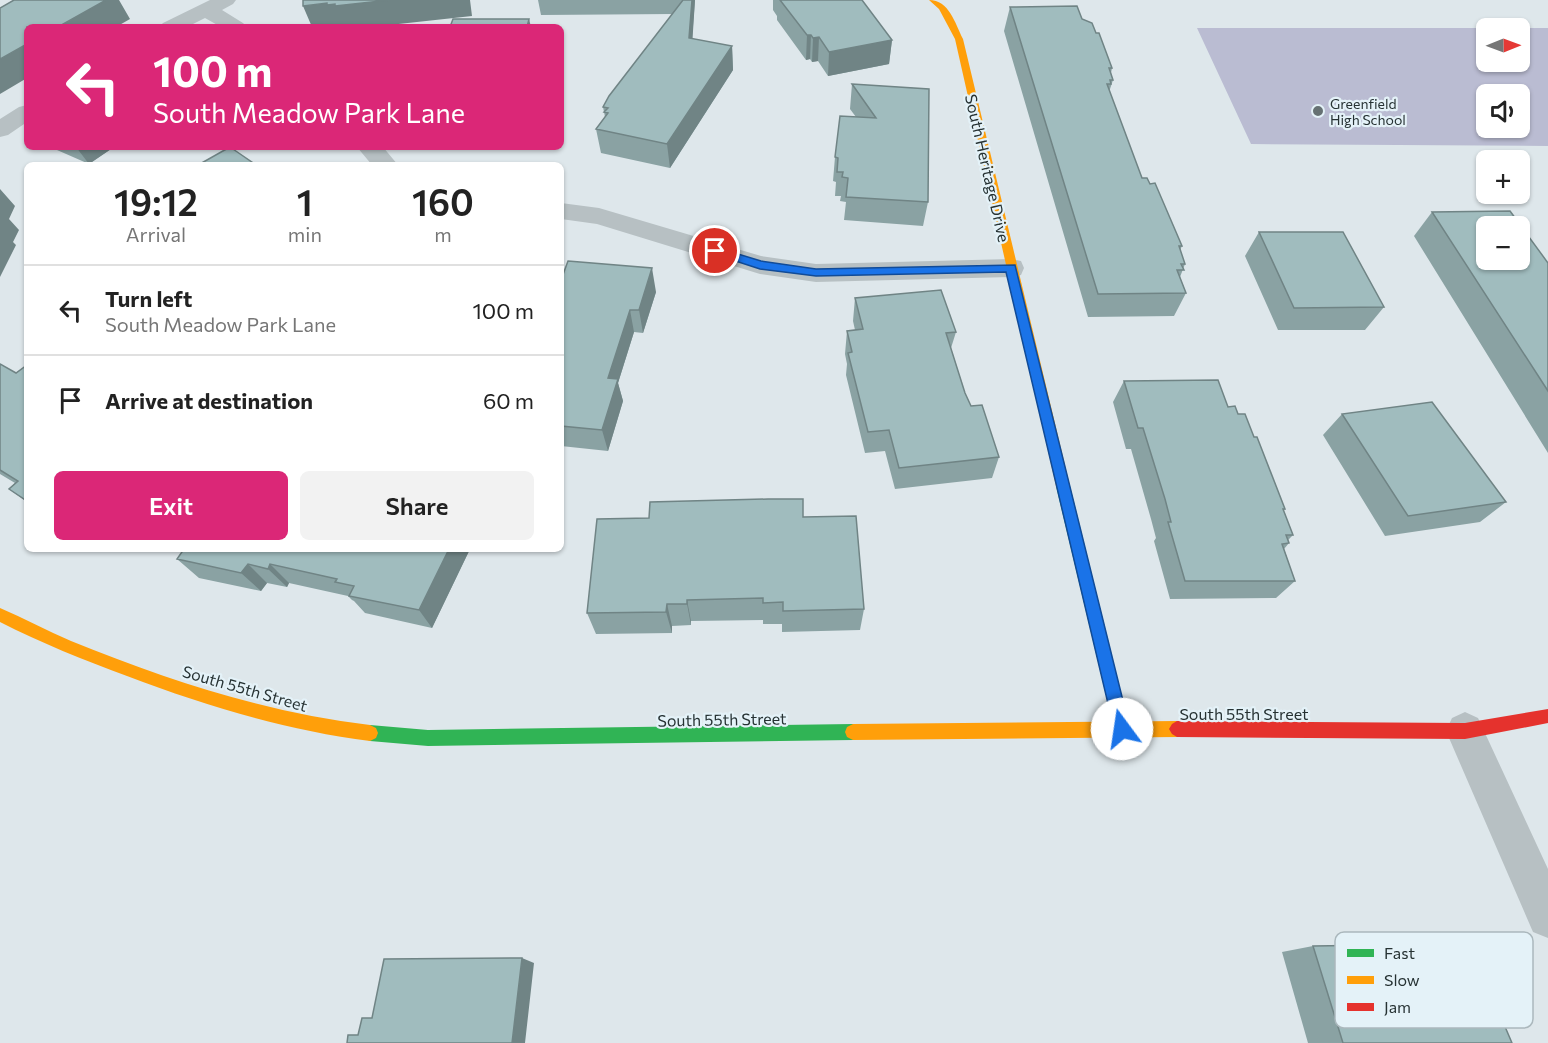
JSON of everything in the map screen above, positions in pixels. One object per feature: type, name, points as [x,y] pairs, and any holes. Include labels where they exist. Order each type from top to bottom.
[{"type":"street","points":[[176,24],[226,0]]},
{"type":"street","name":"South Heritage Drive","points":[[933,0],[943,8],[959,39],[1011,268],[1122,729]]},
{"type":"street","points":[[205,9],[231,24]]},
{"type":"street","points":[[0,130],[24,114]]},
{"type":"street","points":[[372,150],[383,162]]},
{"type":"street","points":[[564,211],[599,216],[760,265],[816,273],[1011,268]]},
{"type":"street","name":"South 55th Street","points":[[0,615],[26,629],[81,652],[209,699],[330,729],[428,738],[1122,729],[1465,730],[1548,716]]},
{"type":"street","points":[[1465,730],[1548,917]]},
{"type":"shaded area","points":[[1197,28],[1476,28],[1476,72],[1530,72],[1530,28],[1548,28],[1548,146],[1251,144]]},
{"type":"building","points":[[14,0],[106,0],[63,24],[24,24],[24,46],[0,59],[0,8]]},
{"type":"building","points":[[303,0],[390,0],[335,6],[335,4],[327,5],[327,3],[303,6]]},
{"type":"building","points":[[683,0],[692,0],[689,38],[732,46],[667,144],[596,129],[608,113],[604,112],[608,108],[603,107],[609,96]]},
{"type":"building","points":[[780,0],[862,0],[892,40],[829,52],[819,37],[813,38],[807,35]]},
{"type":"building","points":[[1077,6],[1082,19],[1092,23],[1096,33],[1099,33],[1112,68],[1109,68],[1113,80],[1110,80],[1111,84],[1107,84],[1142,178],[1147,178],[1150,184],[1155,183],[1182,246],[1179,246],[1185,264],[1181,264],[1184,270],[1177,270],[1186,293],[1098,294],[1010,7]]},
{"type":"building","points":[[453,19],[529,19],[528,24],[451,24]]},
{"type":"building","points":[[852,84],[929,89],[928,202],[846,197],[848,178],[842,177],[843,172],[837,172],[838,158],[835,157],[840,116],[876,118]]},
{"type":"building","points":[[225,150],[234,150],[252,162],[203,162]]},
{"type":"building","points":[[1510,211],[1514,216],[1476,216],[1476,270],[1530,270],[1530,238],[1548,263],[1548,391],[1432,212]]},
{"type":"building","points":[[1259,232],[1343,232],[1384,307],[1294,308]]},
{"type":"building","points":[[568,261],[652,268],[639,310],[630,310],[608,378],[618,379],[602,430],[564,426],[564,272]]},
{"type":"building","points":[[941,290],[956,332],[946,333],[965,393],[971,406],[982,405],[999,457],[899,468],[889,430],[868,432],[848,353],[852,352],[847,331],[863,329],[855,298]]},
{"type":"building","points":[[0,364],[16,373],[24,367],[24,499],[9,489],[18,481],[0,470]]},
{"type":"building","points":[[1218,380],[1228,407],[1235,406],[1238,414],[1245,414],[1254,437],[1257,437],[1285,509],[1283,509],[1293,535],[1286,535],[1289,543],[1282,544],[1295,581],[1185,581],[1168,522],[1171,522],[1165,499],[1143,428],[1138,428],[1124,381]]},
{"type":"building","points":[[1432,402],[1506,502],[1408,516],[1342,414]]},
{"type":"building","points":[[803,499],[803,517],[856,516],[864,609],[783,611],[783,602],[763,603],[763,598],[687,600],[687,604],[667,604],[666,612],[587,613],[597,519],[649,518],[650,502]]},
{"type":"building","points":[[182,552],[448,552],[419,610],[349,596],[354,586],[335,582],[337,579],[270,564],[268,569],[248,564],[241,573],[177,559]]},
{"type":"building","points":[[1313,946],[1335,946],[1335,1017]]},
{"type":"building","points":[[522,958],[512,1043],[347,1043],[348,1035],[358,1035],[362,1018],[372,1018],[384,959]]},
{"type":"building","points":[[1338,1028],[1506,1028],[1512,1043],[1343,1043]]},
{"type":"traffic: fast","points":[[1063,486],[1122,729]]},
{"type":"traffic: fast","points":[[370,733],[428,738],[853,732]]},
{"type":"traffic: slow","points":[[933,0],[943,8],[959,39],[1063,486]]},
{"type":"traffic: slow","points":[[0,615],[83,653],[221,701],[280,718],[370,733]]},
{"type":"traffic: slow","points":[[853,732],[1177,729]]},
{"type":"traffic: jam","points":[[1177,729],[1465,731],[1548,716]]},
{"type":"place","name":"Greenfield High School","points":[[1318,111]]},
{"type":"route","points":[[715,251],[760,265],[816,273],[1011,268],[1122,729]]}]
